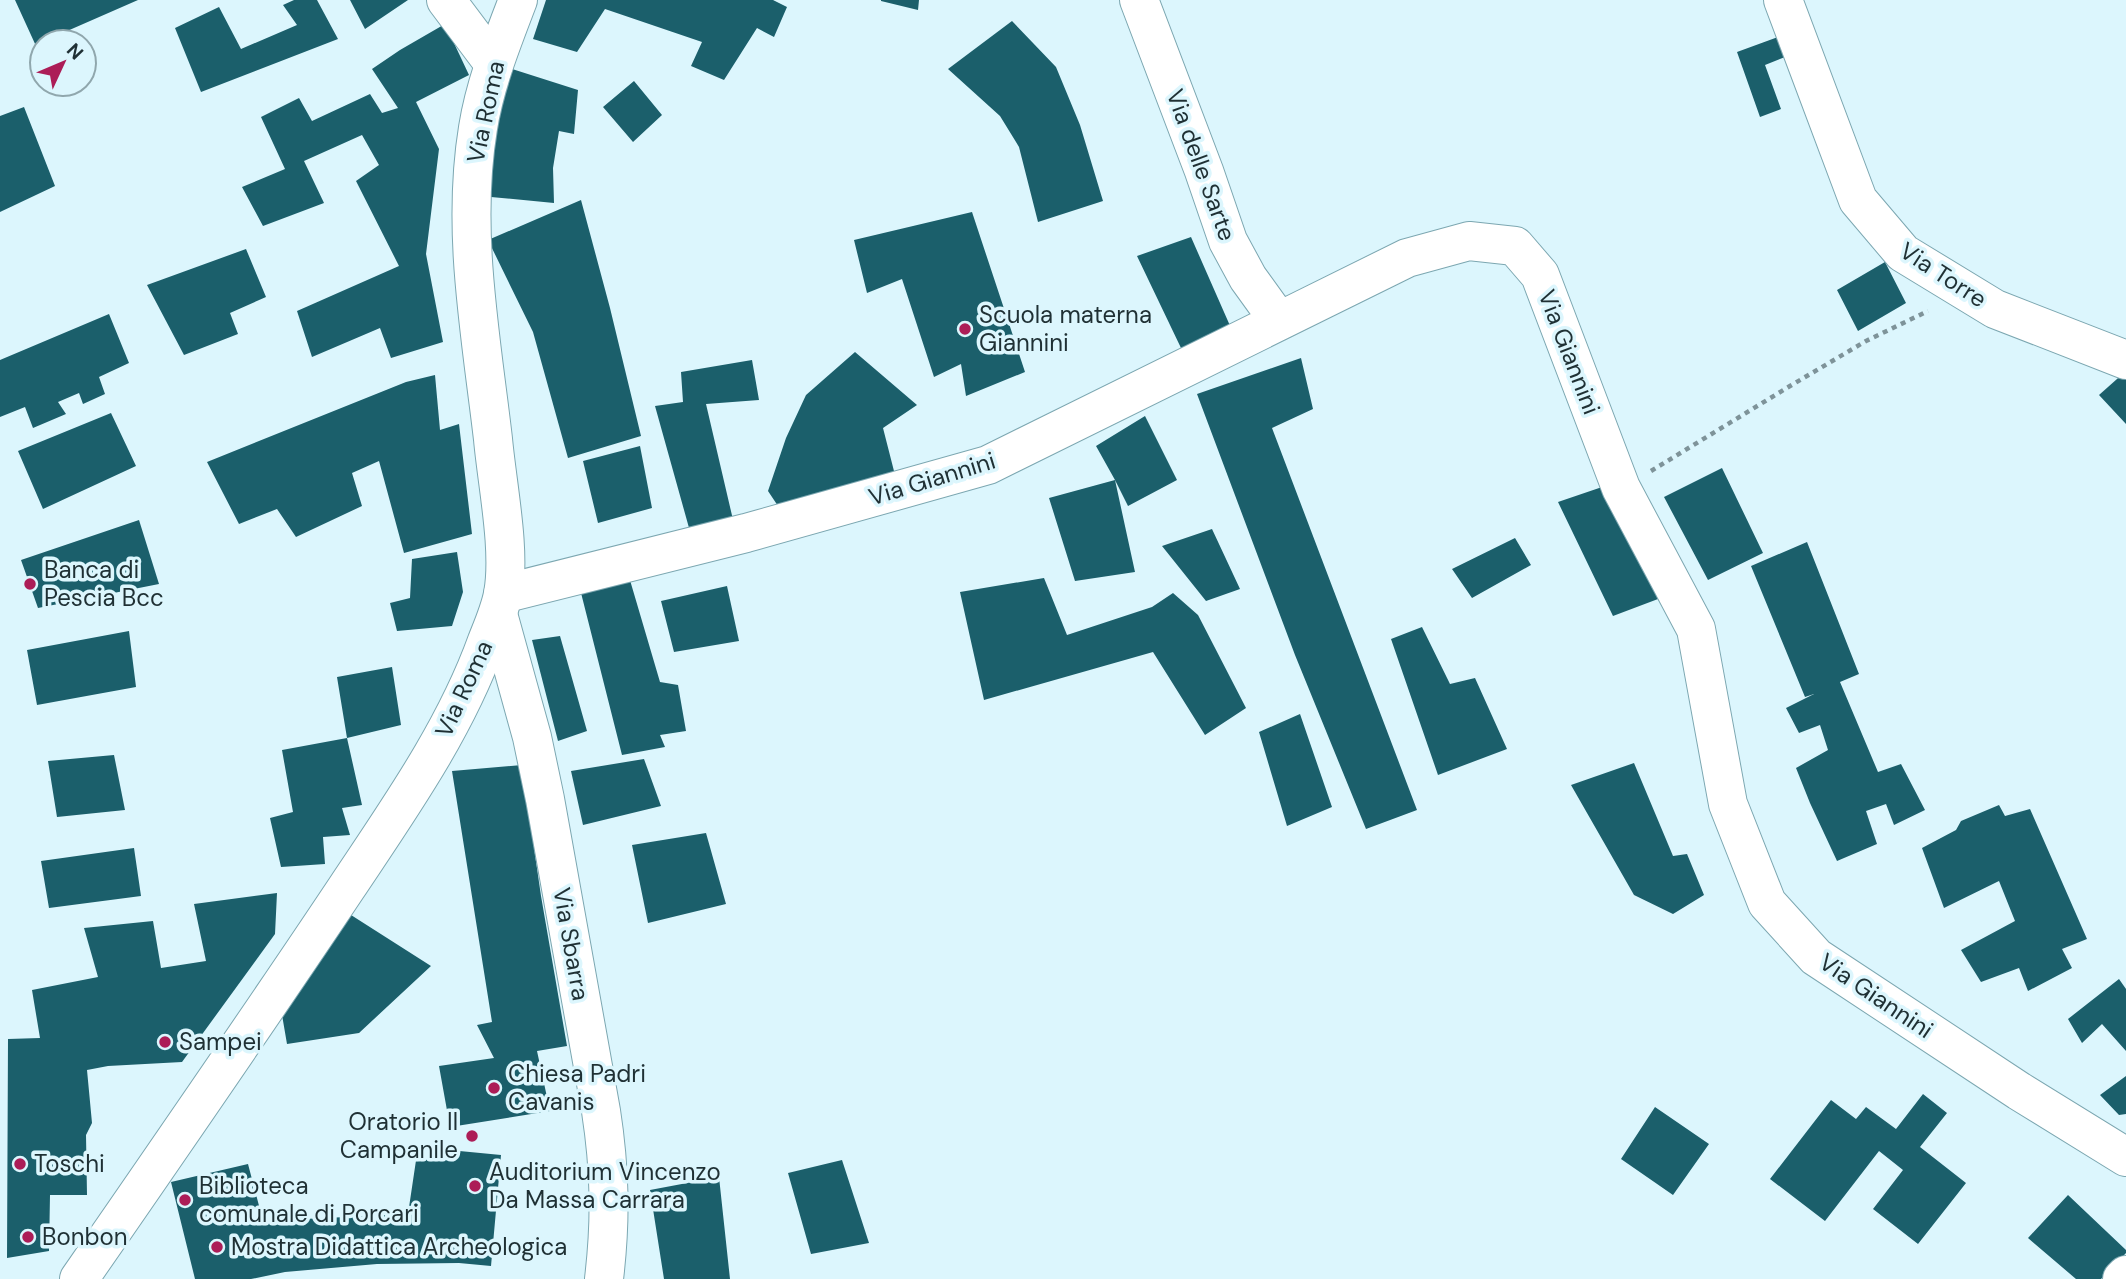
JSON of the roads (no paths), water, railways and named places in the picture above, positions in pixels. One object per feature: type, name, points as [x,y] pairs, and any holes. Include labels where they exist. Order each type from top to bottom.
[{"type":"street","points":[[446,0],[494,64]]},
{"type":"street","name":"Via Roma","points":[[79,1279],[377,843],[451,722],[475,673],[500,604],[504,543],[471,215],[478,125],[494,64],[518,0]]},
{"type":"street","name":"Via delle Sarte","points":[[1139,0],[1228,241],[1248,278],[1279,321]]},
{"type":"street","name":"Via Torre","points":[[1783,0],[1858,200],[1903,253],[1995,309],[2126,360]]},
{"type":"street","name":"Via Giannini","points":[[500,604],[988,465],[1406,258],[1469,241],[1515,246],[1540,275],[1618,480],[1696,629],[1728,804],[1767,903],[1816,957],[2019,1091],[2126,1157]]},
{"type":"street","name":"Via Sbarra","points":[[500,604],[545,799],[608,1155],[610,1202],[604,1279]]},
{"type":"street","points":[[2122,1279],[2126,1275]]},
{"type":"place","name":"Scuola materna Giannini","points":[[965,329]]},
{"type":"place","name":"Banca di Pescia Bcc","points":[[30,584]]},
{"type":"place","name":"Sampei","points":[[165,1042]]},
{"type":"place","name":"Chiesa Padri Cavanis","points":[[494,1088]]},
{"type":"place","name":"Oratorio Il Campanile","points":[[472,1136]]},
{"type":"place","name":"Toschi","points":[[20,1164]]},
{"type":"place","name":"Auditorium Vincenzo Da Massa Carrara","points":[[475,1186]]},
{"type":"place","name":"Biblioteca comunale di Porcari","points":[[185,1200]]},
{"type":"place","name":"Bonbon","points":[[28,1237]]},
{"type":"place","name":"Mostra Didattica Archeologica","points":[[217,1247]]}]
